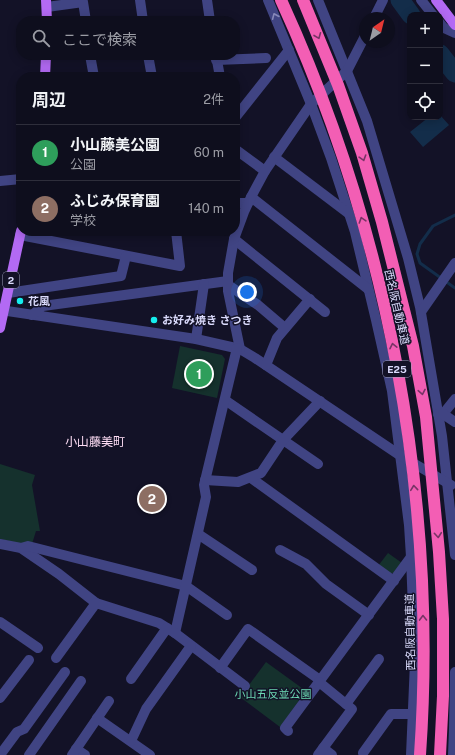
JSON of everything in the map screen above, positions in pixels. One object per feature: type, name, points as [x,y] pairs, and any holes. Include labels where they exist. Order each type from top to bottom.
[{"type":"highway","name":"西名阪自動車道","points":[[281,0],[320,94],[364,226],[395,359],[406,422],[419,539],[423,601],[424,677],[420,755]]},
{"type":"highway","name":"西名阪自動車道","points":[[303,0],[338,85],[362,153],[382,222],[413,346],[426,417],[439,552],[443,619],[443,696],[440,755]]},
{"type":"main road","points":[[436,0],[455,25]]},
{"type":"main road","points":[[46,4],[47,16]]},
{"type":"main road","points":[[45,72],[46,60]]},
{"type":"main road","name":"2","points":[[0,328],[2,310],[8,294],[20,236]]},
{"type":"street","points":[[140,0],[142,16]]},
{"type":"street","points":[[207,0],[209,16]]},
{"type":"street","points":[[268,0],[311,104],[331,158],[355,232],[392,391],[409,525],[411,557],[415,662],[414,714],[411,755]]},
{"type":"street","points":[[318,0],[367,121],[408,258],[421,312],[441,414],[451,479],[455,555]]},
{"type":"street","points":[[377,12],[383,0]]},
{"type":"street","points":[[421,0],[431,12]]},
{"type":"street","points":[[46,4],[83,2],[85,16]]},
{"type":"street","points":[[443,27],[455,33]]},
{"type":"street","points":[[240,223],[249,200],[274,157],[311,104],[347,71],[359,48]]},
{"type":"street","points":[[240,112],[289,50]]},
{"type":"street","points":[[240,57],[266,58]]},
{"type":"street","points":[[91,60],[93,72]]},
{"type":"street","points":[[149,60],[151,72]]},
{"type":"street","points":[[217,60],[219,72]]},
{"type":"street","points":[[240,153],[265,171]]},
{"type":"street","points":[[274,157],[348,212]]},
{"type":"street","points":[[0,181],[16,179]]},
{"type":"street","points":[[240,202],[249,200],[368,289]]},
{"type":"street","points":[[35,236],[180,266],[177,236]]},
{"type":"street","points":[[131,679],[171,630],[186,586],[206,497],[204,485],[205,480],[239,349],[228,291],[235,236]]},
{"type":"street","points":[[234,239],[325,312]]},
{"type":"street","points":[[8,294],[121,276],[126,256]]},
{"type":"street","points":[[421,312],[455,263]]},
{"type":"street","points":[[32,315],[42,306],[204,284],[228,283],[258,305],[285,328]]},
{"type":"street","points":[[196,339],[204,284]]},
{"type":"street","points":[[266,365],[277,338],[310,299]]},
{"type":"street","points":[[2,310],[196,339],[239,349],[266,365],[401,456],[451,479]]},
{"type":"street","points":[[441,414],[455,398]]},
{"type":"street","points":[[225,400],[318,464]]},
{"type":"street","points":[[205,480],[238,482],[261,473],[283,440],[320,401]]},
{"type":"street","points":[[441,414],[455,422]]},
{"type":"street","points":[[251,478],[394,581]]},
{"type":"street","points":[[198,534],[252,570]]},
{"type":"street","points":[[0,544],[21,548],[59,574],[96,603],[159,623],[171,630],[244,686]]},
{"type":"street","points":[[21,548],[28,546],[186,586],[227,615]]},
{"type":"street","points":[[280,550],[306,564],[326,584],[369,614]]},
{"type":"street","points":[[288,731],[285,728],[411,557]]},
{"type":"street","points":[[56,658],[96,603]]},
{"type":"street","points":[[0,622],[38,648]]},
{"type":"street","points":[[220,668],[248,629],[320,681],[352,709],[321,752],[332,755]]},
{"type":"street","points":[[130,741],[146,709],[191,646]]},
{"type":"street","points":[[346,704],[379,659]]},
{"type":"street","points":[[0,698],[29,660]]},
{"type":"street","points":[[0,755],[17,732],[24,729],[65,672]]},
{"type":"street","points":[[452,755],[455,672]]},
{"type":"street","points":[[29,755],[81,681]]},
{"type":"street","points":[[85,755],[74,752],[109,701]]},
{"type":"street","points":[[363,753],[391,714],[414,714]]},
{"type":"street","points":[[97,718],[150,755]]},
{"type":"green space","points":[[180,346],[222,355],[225,359],[217,398],[172,388]]},
{"type":"green space","points":[[0,464],[35,475],[32,485],[40,531],[36,531],[32,544],[22,544],[0,539]]},
{"type":"green space","points":[[388,553],[402,563],[394,573],[388,573],[378,566]]},
{"type":"green space","name":"小山五反並公園","points":[[266,662],[306,691],[280,727],[240,697]]},
{"type":"water","points":[[443,118],[449,125],[423,147],[410,132],[425,120],[443,120]]},
{"type":"waterway","points":[[400,0],[409,12]]},
{"type":"waterway","points":[[443,58],[455,73]]},
{"type":"waterway","points":[[455,215],[433,226],[420,244],[417,254],[420,263],[455,288]]},
{"type":"place","name":"花風","points":[[20,301]]},
{"type":"place","name":"お好み焼き さつき","points":[[154,320]]},
{"type":"place","name":"小山藤美公園","points":[[199,374]]},
{"type":"place","name":"ふじみ保育園","points":[[152,499]]},
{"type":"district","name":"小山藤美町","points":[[95,442]]}]
